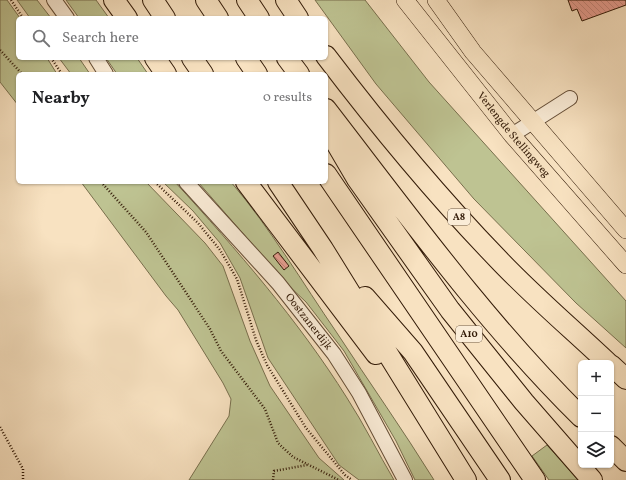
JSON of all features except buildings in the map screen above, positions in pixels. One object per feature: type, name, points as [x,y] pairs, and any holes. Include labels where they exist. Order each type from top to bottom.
[{"type":"highway","points":[[114,0],[126,16]]},
{"type":"highway","points":[[153,0],[164,16]]},
{"type":"highway","points":[[206,0],[217,16]]},
{"type":"highway","points":[[247,0],[258,16]]},
{"type":"highway","points":[[286,0],[297,16]]},
{"type":"highway","name":"A8","points":[[328,59],[393,142],[448,206],[499,261],[605,360]]},
{"type":"highway","points":[[156,60],[165,72]]},
{"type":"highway","points":[[193,60],[202,72]]},
{"type":"highway","points":[[247,60],[256,72]]},
{"type":"highway","points":[[288,60],[295,72]]},
{"type":"highway","points":[[288,60],[298,72]]},
{"type":"highway","name":"A10","points":[[328,111],[453,273],[500,330],[578,414]]},
{"type":"highway","name":"A10","points":[[328,129],[357,179],[450,310],[524,402],[592,480]]},
{"type":"highway","points":[[328,177],[535,480]]},
{"type":"highway","points":[[248,184],[345,314],[439,434]]},
{"type":"highway","points":[[279,184],[323,249],[439,434],[466,480]]},
{"type":"highway","points":[[323,249],[413,352],[500,480]]},
{"type":"highway","points":[[614,368],[626,379]]},
{"type":"highway","points":[[614,449],[626,461]]},
{"type":"main road","name":"Verlengde Stellingweg","points":[[405,0],[512,135],[626,265]]},
{"type":"main road","name":"Verlengde Stellingweg","points":[[436,0],[473,52],[626,230]]},
{"type":"lane","points":[[54,0],[66,16]]},
{"type":"lane","points":[[97,60],[105,72]]},
{"type":"lane","points":[[512,135],[570,98]]},
{"type":"lane","name":"Oostzanerdijk","points":[[188,184],[278,283],[334,354],[360,393],[405,480]]},
{"type":"path","points":[[11,0],[22,16]]},
{"type":"path","points":[[0,50],[20,72]]},
{"type":"path","points":[[52,60],[61,72]]},
{"type":"path","points":[[103,184],[146,232],[210,329],[221,351],[265,409],[278,443],[286,452],[339,480]]},
{"type":"path","points":[[157,184],[198,223],[220,250],[237,279],[256,340],[267,365],[306,428],[345,475],[352,480]]},
{"type":"path","points":[[0,427],[23,469],[23,480]]},
{"type":"path","points":[[273,480],[274,471],[308,464]]},
{"type":"green space","points":[[0,0],[7,0],[19,16],[16,16],[16,60],[48,60],[56,72],[16,72],[16,102],[0,82]]},
{"type":"green space","points":[[17,0],[37,0],[49,16],[29,16]]},
{"type":"green space","points":[[66,0],[96,0],[108,16],[78,16]]},
{"type":"green space","points":[[315,0],[365,0],[429,82],[626,301],[626,348],[576,303],[474,199],[376,84]]},
{"type":"green space","points":[[60,60],[80,60],[89,72],[70,72]]},
{"type":"green space","points":[[107,60],[138,60],[147,72],[116,72]]},
{"type":"green space","points":[[82,184],[148,184],[205,243],[223,266],[250,341],[270,386],[319,458],[344,480],[189,480],[229,416],[231,399],[223,383],[178,310]]},
{"type":"green space","points":[[165,184],[177,184],[221,233],[287,313],[328,369],[347,398],[394,480],[359,480],[339,465],[268,358],[240,278],[220,243],[193,211]]},
{"type":"green space","points":[[200,184],[233,184],[246,200],[286,256],[434,480],[415,480],[396,441],[344,351],[306,302],[288,285]]},
{"type":"green space","points":[[547,445],[578,480],[549,480],[532,456]]}]
